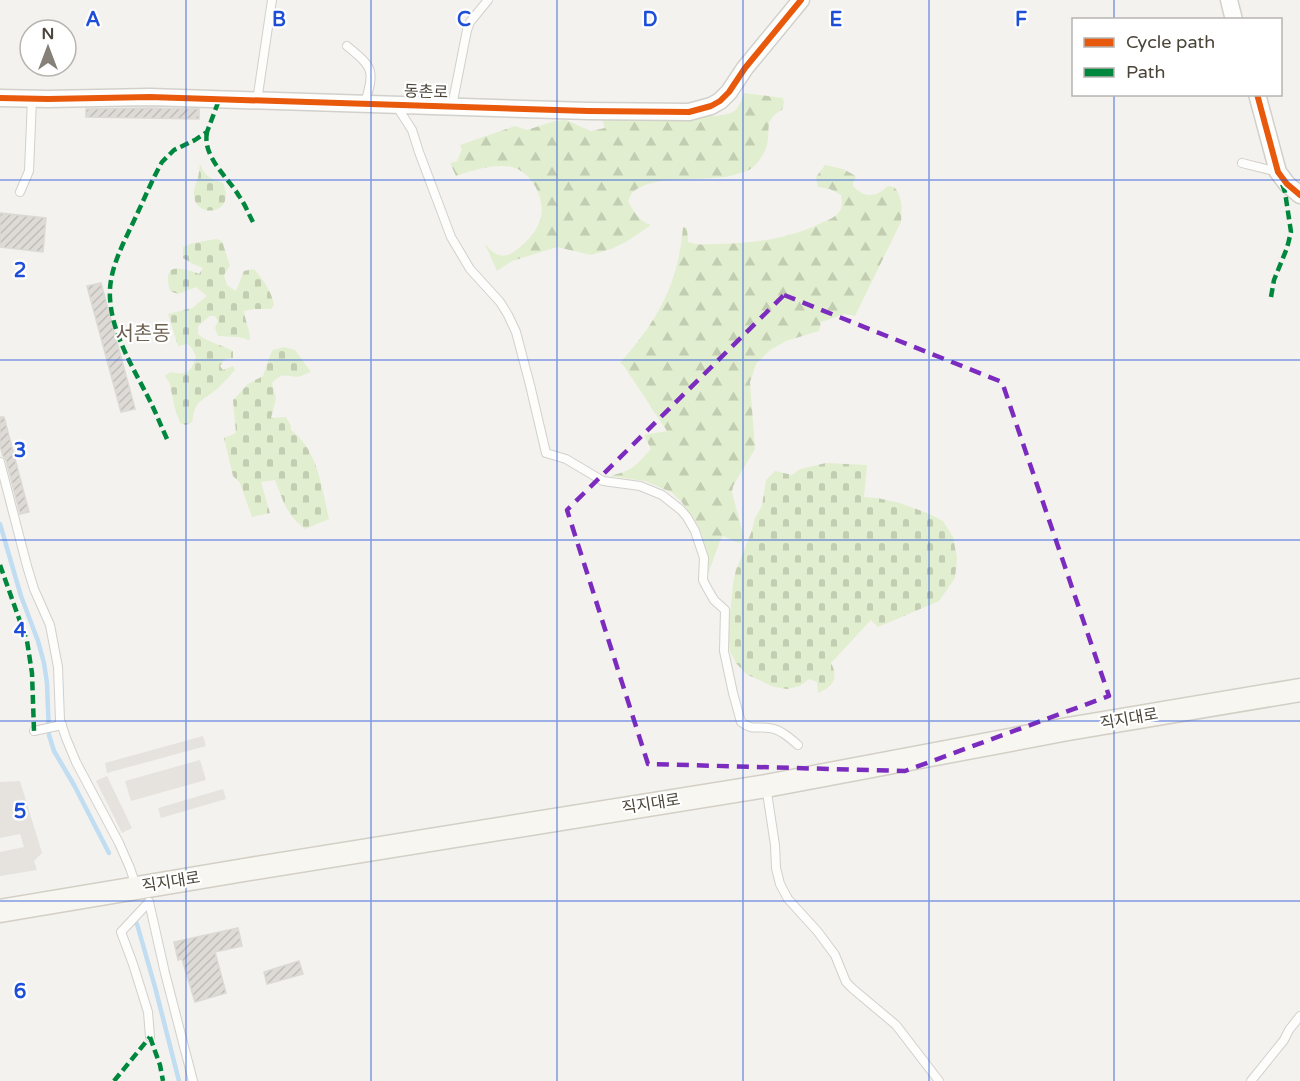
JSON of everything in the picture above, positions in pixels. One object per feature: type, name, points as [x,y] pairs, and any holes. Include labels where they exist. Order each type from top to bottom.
[{"type":"main road","name":"직지대로","points":[[0,910],[143,895],[766,786],[1068,729],[1300,690]]},
{"type":"street","name":"동촌로","points":[[0,98],[150,97],[588,111],[689,112],[703,109],[720,101],[729,92],[745,68],[801,0]]},
{"type":"street","points":[[1229,0],[1234,18]]},
{"type":"street","points":[[1258,96],[1278,172],[1300,195]]},
{"type":"lane","points":[[257,101],[272,0]]},
{"type":"lane","points":[[452,106],[467,30],[470,22],[488,0]]},
{"type":"lane","points":[[347,46],[367,63],[370,70],[372,80],[365,104]]},
{"type":"lane","points":[[20,192],[29,171],[32,99]]},
{"type":"lane","points":[[395,104],[412,130],[451,237],[470,269],[500,302],[516,332],[546,453],[566,459],[603,481],[640,486],[662,495],[681,510],[695,531],[704,558],[706,586],[714,600],[724,610],[724,651],[741,722],[749,728],[777,730],[798,745]]},
{"type":"lane","points":[[1242,164],[1278,172]]},
{"type":"lane","points":[[0,462],[34,589],[50,625],[58,667],[58,695],[62,725],[76,762],[119,843],[143,895],[193,1081]]},
{"type":"lane","points":[[34,731],[62,725]]},
{"type":"lane","points":[[766,786],[776,868],[780,884],[788,899],[835,955],[846,982],[896,1026],[939,1081]]},
{"type":"lane","points":[[143,895],[121,932],[148,1012],[150,1036]]},
{"type":"lane","points":[[1251,1081],[1300,1016]]},
{"type":"highlighted area","points":[[784,295],[1002,382],[1109,696],[905,771],[648,764],[567,510]]},
{"type":"green space","points":[[744,93],[783,98],[784,103],[782,110],[770,121],[766,149],[752,168],[725,177],[659,181],[639,188],[632,193],[628,201],[640,219],[651,225],[626,242],[591,255],[557,247],[512,261],[497,271],[485,244],[495,253],[505,256],[527,241],[537,227],[542,212],[539,195],[527,175],[508,166],[469,171],[456,176],[450,163],[457,161],[462,149],[460,145],[515,126],[527,130],[555,121],[566,120],[591,131],[605,128],[602,120],[603,116],[608,115],[718,116],[729,114],[736,110]]},
{"type":"green space","points":[[200,164],[209,177],[223,183],[226,194],[225,202],[214,210],[201,208],[196,203],[194,189]]},
{"type":"green space","points":[[825,165],[843,169],[856,176],[853,186],[866,195],[875,194],[888,186],[894,187],[902,208],[901,222],[855,316],[845,314],[821,322],[819,331],[786,341],[770,350],[756,364],[750,382],[755,449],[733,486],[732,492],[744,538],[740,543],[723,536],[708,574],[702,535],[698,525],[681,501],[671,492],[645,481],[610,476],[634,467],[651,449],[644,435],[667,431],[620,363],[645,332],[664,301],[676,267],[683,227],[687,228],[688,242],[708,244],[746,243],[771,239],[819,224],[837,214],[842,204],[841,195],[830,189],[818,187],[816,177]]},
{"type":"green space","points":[[216,239],[222,241],[230,266],[224,275],[227,285],[236,291],[244,271],[254,269],[267,286],[274,305],[271,309],[244,311],[250,340],[218,336],[215,328],[218,321],[215,316],[210,316],[198,326],[198,334],[202,337],[233,351],[233,358],[225,359],[220,366],[223,370],[233,366],[235,370],[217,389],[198,403],[192,422],[186,425],[180,423],[170,384],[165,376],[170,372],[187,372],[196,357],[192,348],[187,344],[178,346],[168,314],[192,308],[207,296],[196,287],[178,294],[170,291],[168,275],[174,269],[199,274],[203,268],[183,258],[183,247]]},
{"type":"green space","points":[[284,347],[295,350],[311,372],[298,377],[281,375],[272,383],[276,399],[271,418],[286,417],[291,430],[307,448],[318,471],[329,519],[305,529],[289,512],[275,480],[261,482],[270,513],[252,517],[240,483],[233,476],[224,438],[236,433],[233,400],[248,384],[263,376],[273,350]]},
{"type":"green space","points":[[826,463],[867,465],[864,497],[900,503],[943,521],[953,537],[957,558],[955,578],[939,601],[878,627],[871,620],[831,663],[834,673],[833,681],[831,685],[818,693],[817,682],[809,679],[800,686],[787,689],[774,687],[746,674],[736,663],[730,651],[728,635],[736,570],[755,518],[762,506],[766,480],[775,471],[792,475],[800,469]]},
{"type":"shaded area","points":[[203,736],[206,746],[107,773],[105,763]]},
{"type":"shaded area","points":[[200,760],[206,780],[131,801],[125,781]]},
{"type":"shaded area","points":[[107,776],[132,828],[122,833],[96,781]]},
{"type":"shaded area","points":[[20,781],[42,853],[34,861],[37,870],[0,876],[0,852],[24,847],[20,834],[0,838],[0,782]]},
{"type":"shaded area","points":[[223,789],[226,799],[161,818],[158,808]]},
{"type":"building","points":[[86,109],[199,109],[199,119],[86,117]]},
{"type":"building","points":[[0,213],[46,218],[43,252],[0,247]]},
{"type":"building","points":[[101,283],[135,409],[121,412],[87,286]]},
{"type":"building","points":[[0,417],[4,417],[29,512],[20,514],[6,460],[0,446]]},
{"type":"building","points":[[238,928],[242,946],[215,952],[226,993],[195,1002],[182,959],[178,960],[174,942]]},
{"type":"building","points":[[299,961],[303,974],[267,984],[264,972]]},
{"type":"waterway","points":[[0,524],[44,663],[49,735],[54,751],[109,853]]},
{"type":"waterway","points":[[137,924],[179,1081]]},
{"type":"marked path","points":[[167,439],[119,338],[112,312],[110,287],[119,254],[162,162],[174,150],[207,132],[219,100]]},
{"type":"marked path","points":[[207,132],[206,141],[212,158],[241,199],[253,222]]},
{"type":"marked path","points":[[1271,297],[1274,280],[1291,232],[1285,192],[1281,181]]},
{"type":"marked path","points":[[0,565],[27,641],[32,673],[34,731]]},
{"type":"marked path","points":[[150,1037],[163,1081]]},
{"type":"marked path","points":[[114,1081],[150,1037]]},
{"type":"cycle path","points":[[0,98],[150,97],[588,111],[689,112],[720,101],[801,0]]},
{"type":"cycle path","points":[[1258,96],[1278,172],[1300,195]]},
{"type":"district","name":"서촌동","points":[[143,334]]}]
